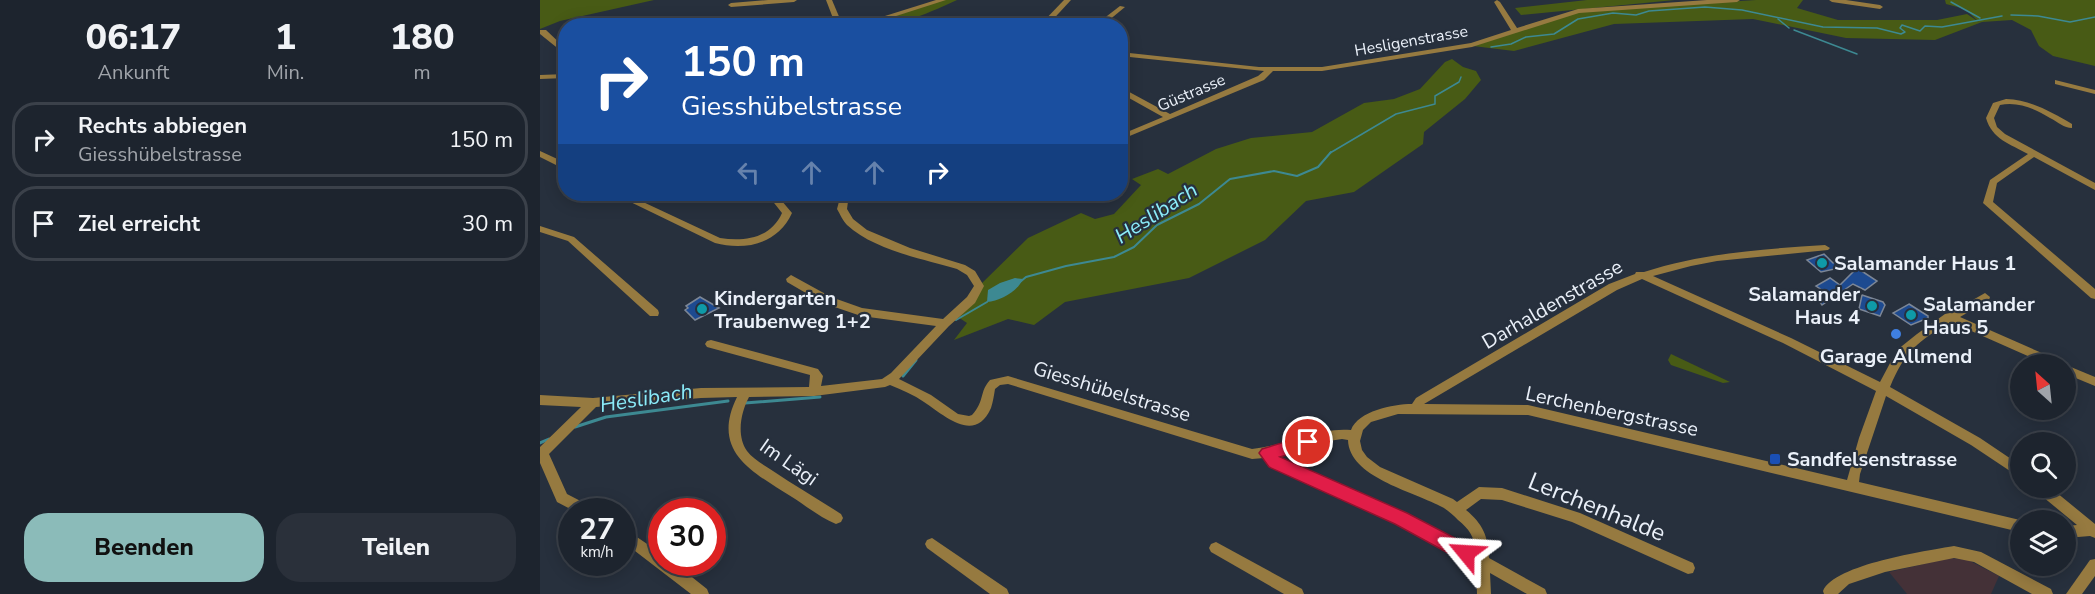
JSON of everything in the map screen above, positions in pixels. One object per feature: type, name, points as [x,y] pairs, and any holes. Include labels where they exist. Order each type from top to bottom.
[{"type":"street","points":[[730,5],[794,0]]},
{"type":"street","points":[[829,0],[837,18]]},
{"type":"street","points":[[883,18],[943,0]]},
{"type":"street","points":[[1050,18],[1068,0]]},
{"type":"street","name":"Hesligenstrasse","points":[[1128,55],[1270,69],[1322,69],[1472,45],[1578,11],[1737,0]]},
{"type":"street","points":[[1832,0],[1880,7]]},
{"type":"street","points":[[1497,2],[1514,30]]},
{"type":"street","points":[[1107,18],[1122,6]]},
{"type":"street","points":[[543,32],[558,46]]},
{"type":"street","name":"Güstrasse","points":[[1128,135],[1261,78],[1270,69]]},
{"type":"street","points":[[540,77],[558,76]]},
{"type":"street","points":[[2058,82],[2095,92]]},
{"type":"street","points":[[1128,93],[1170,117]]},
{"type":"street","points":[[2069,126],[2023,103],[1997,103],[1990,118],[1993,128],[2002,136],[2095,187]]},
{"type":"street","points":[[2035,153],[1993,182],[1988,203],[2095,295]]},
{"type":"street","points":[[540,154],[558,163]]},
{"type":"street","points":[[634,201],[718,241],[733,244],[761,238],[782,225],[787,213],[778,201]]},
{"type":"street","points":[[540,400],[593,403],[698,393],[814,391],[889,380],[977,292],[979,286],[976,278],[961,267],[870,237],[854,228],[841,212],[840,201]]},
{"type":"street","points":[[540,229],[571,239],[654,313]]},
{"type":"street","name":"Darhaldenstrasse","points":[[1415,409],[1420,401],[1430,395],[1613,287],[1640,274],[1667,265],[1747,253],[1825,248]]},
{"type":"street","points":[[1640,274],[1785,338],[1885,389],[2010,465]]},
{"type":"street","points":[[791,279],[827,300],[861,312],[924,318],[945,323]]},
{"type":"street","points":[[1852,485],[1874,412],[1899,354],[1949,317],[1985,297]]},
{"type":"street","points":[[1949,317],[2033,354]]},
{"type":"street","points":[[711,344],[813,372],[817,376],[814,391]]},
{"type":"street","points":[[2076,373],[2095,382]]},
{"type":"street","name":"Giesshübelstrasse","points":[[889,380],[926,398],[956,420],[964,421],[984,410],[988,389],[994,383],[1008,380],[1246,453],[1268,453],[1335,434],[1355,435]]},
{"type":"street","name":"Im Lägi","points":[[744,394],[736,410],[734,432],[744,456],[836,518]]},
{"type":"street","points":[[562,498],[541,454],[593,403]]},
{"type":"street","name":"Lerchenbergstrasse","points":[[1355,435],[1363,422],[1374,415],[1390,410],[1528,411],[2010,524]]},
{"type":"street","points":[[1355,435],[1356,452],[1368,465],[1458,509],[1479,534],[1484,594]]},
{"type":"street","points":[[1268,453],[1275,462],[1401,519],[1540,594]]},
{"type":"street","name":"Lerchenhalde","points":[[1458,509],[1479,493],[1502,494],[1575,517],[1688,568]]},
{"type":"street","points":[[2054,498],[2095,531]]},
{"type":"street","points":[[2076,532],[2095,531]]},
{"type":"street","points":[[932,544],[1002,594]]},
{"type":"street","points":[[1216,548],[1297,594]]},
{"type":"street","points":[[1831,594],[1830,591],[1845,579],[1885,566],[1954,552],[1976,556],[2046,594]]},
{"type":"street","points":[[2073,594],[2095,565]]},
{"type":"street","points":[[680,576],[702,594]]},
{"type":"shaded area","points":[[1950,558],[1968,560],[1999,576],[1991,594],[1907,594],[1889,572]]},
{"type":"green space","points":[[540,0],[654,0],[573,18],[558,18],[558,22],[540,29]]},
{"type":"green space","points":[[943,0],[957,0],[912,18],[883,18]]},
{"type":"green space","points":[[1587,0],[1675,0],[1521,15],[1515,8]]},
{"type":"green space","points":[[1756,0],[1803,0],[1797,8],[1838,20],[1937,20],[1967,14],[1979,22],[1965,9],[1946,4],[1945,0],[2095,0],[2095,66],[2053,56],[2039,46],[2031,30],[2012,20],[1982,22],[1935,40],[1846,38],[1753,19],[1614,24],[1514,51],[1473,46],[1582,11]]},
{"type":"green space","points":[[1452,59],[1463,67],[1476,71],[1481,80],[1465,99],[1424,132],[1423,144],[1354,192],[1306,201],[1265,240],[1189,278],[1065,302],[1034,325],[1008,319],[954,340],[967,323],[955,315],[979,286],[1028,238],[1081,213],[1095,219],[1114,214],[1141,185],[1132,179],[1158,169],[1168,174],[1216,149],[1251,138],[1312,132],[1364,103],[1394,99],[1420,89],[1445,62]]},
{"type":"green space","points":[[1671,354],[1730,382],[1723,383],[1671,365],[1668,360]]},
{"type":"water","points":[[1015,278],[1023,279],[1012,292],[1003,298],[987,302],[988,290]]},
{"type":"building","name":"Salamander Haus 1","points":[[1824,254],[1833,263],[1847,260],[1848,266],[1821,272],[1807,260]]},
{"type":"building","points":[[1857,268],[1877,281],[1865,290],[1853,284],[1822,305],[1820,302],[1828,294],[1816,286],[1830,278],[1840,285]]},
{"type":"building","name":"Salamander Haus 4","points":[[1862,295],[1883,302],[1885,305],[1880,316],[1859,309]]},
{"type":"building","name":"Kindergarten Traubenweg 1+2","points":[[700,297],[719,308],[695,320],[685,310],[688,308],[686,306]]},
{"type":"building","name":"Salamander Haus 5","points":[[1909,304],[1928,318],[1911,325],[1893,313]]},
{"type":"waterway","points":[[1951,2],[1980,18]]},
{"type":"waterway","name":"Heslibach","points":[[1491,47],[1511,44],[1526,37],[1554,34],[1578,19],[1613,13],[1636,15],[1649,11],[1705,7],[1742,10],[1823,27],[1877,28],[1901,34],[1905,32],[1900,28],[1902,25],[1920,31],[1925,26],[1942,27],[2002,16]]},
{"type":"waterway","name":"Heslibach","points":[[2011,15],[2038,16],[2070,22],[2095,17]]},
{"type":"waterway","points":[[1778,19],[1789,28]]},
{"type":"waterway","points":[[1794,30],[1857,54]]},
{"type":"waterway","name":"Heslibach","points":[[1330,153],[1396,114],[1435,104],[1435,96],[1459,82],[1461,77]]},
{"type":"waterway","name":"Heslibach","points":[[1020,282],[1026,277],[1066,266],[1114,257],[1134,247],[1157,225],[1199,204],[1230,179],[1274,171],[1297,176],[1318,167],[1330,153]]},
{"type":"waterway","name":"Heslibach","points":[[956,320],[987,302]]},
{"type":"waterway","name":"Heslibach","points":[[903,376],[916,360]]},
{"type":"waterway","name":"Heslibach","points":[[745,403],[820,397]]},
{"type":"waterway","name":"Heslibach","points":[[575,427],[606,417],[728,401]]},
{"type":"waterway","name":"Heslibach","points":[[540,443],[549,439]]},
{"type":"place","name":"Salamander Haus 1","points":[[1822,263]]},
{"type":"place","name":"Salamander Haus 4","points":[[1872,306]]},
{"type":"place","name":"Kindergarten Traubenweg 1+2","points":[[702,309]]},
{"type":"place","name":"Salamander Haus 5","points":[[1911,315]]},
{"type":"place","name":"Garage Allmend","points":[[1896,334]]},
{"type":"place","name":"Sandfelsenstrasse","points":[[1775,459]]},
{"type":"route","points":[[1308,442],[1268,453],[1275,462],[1401,519],[1466,553]]}]
